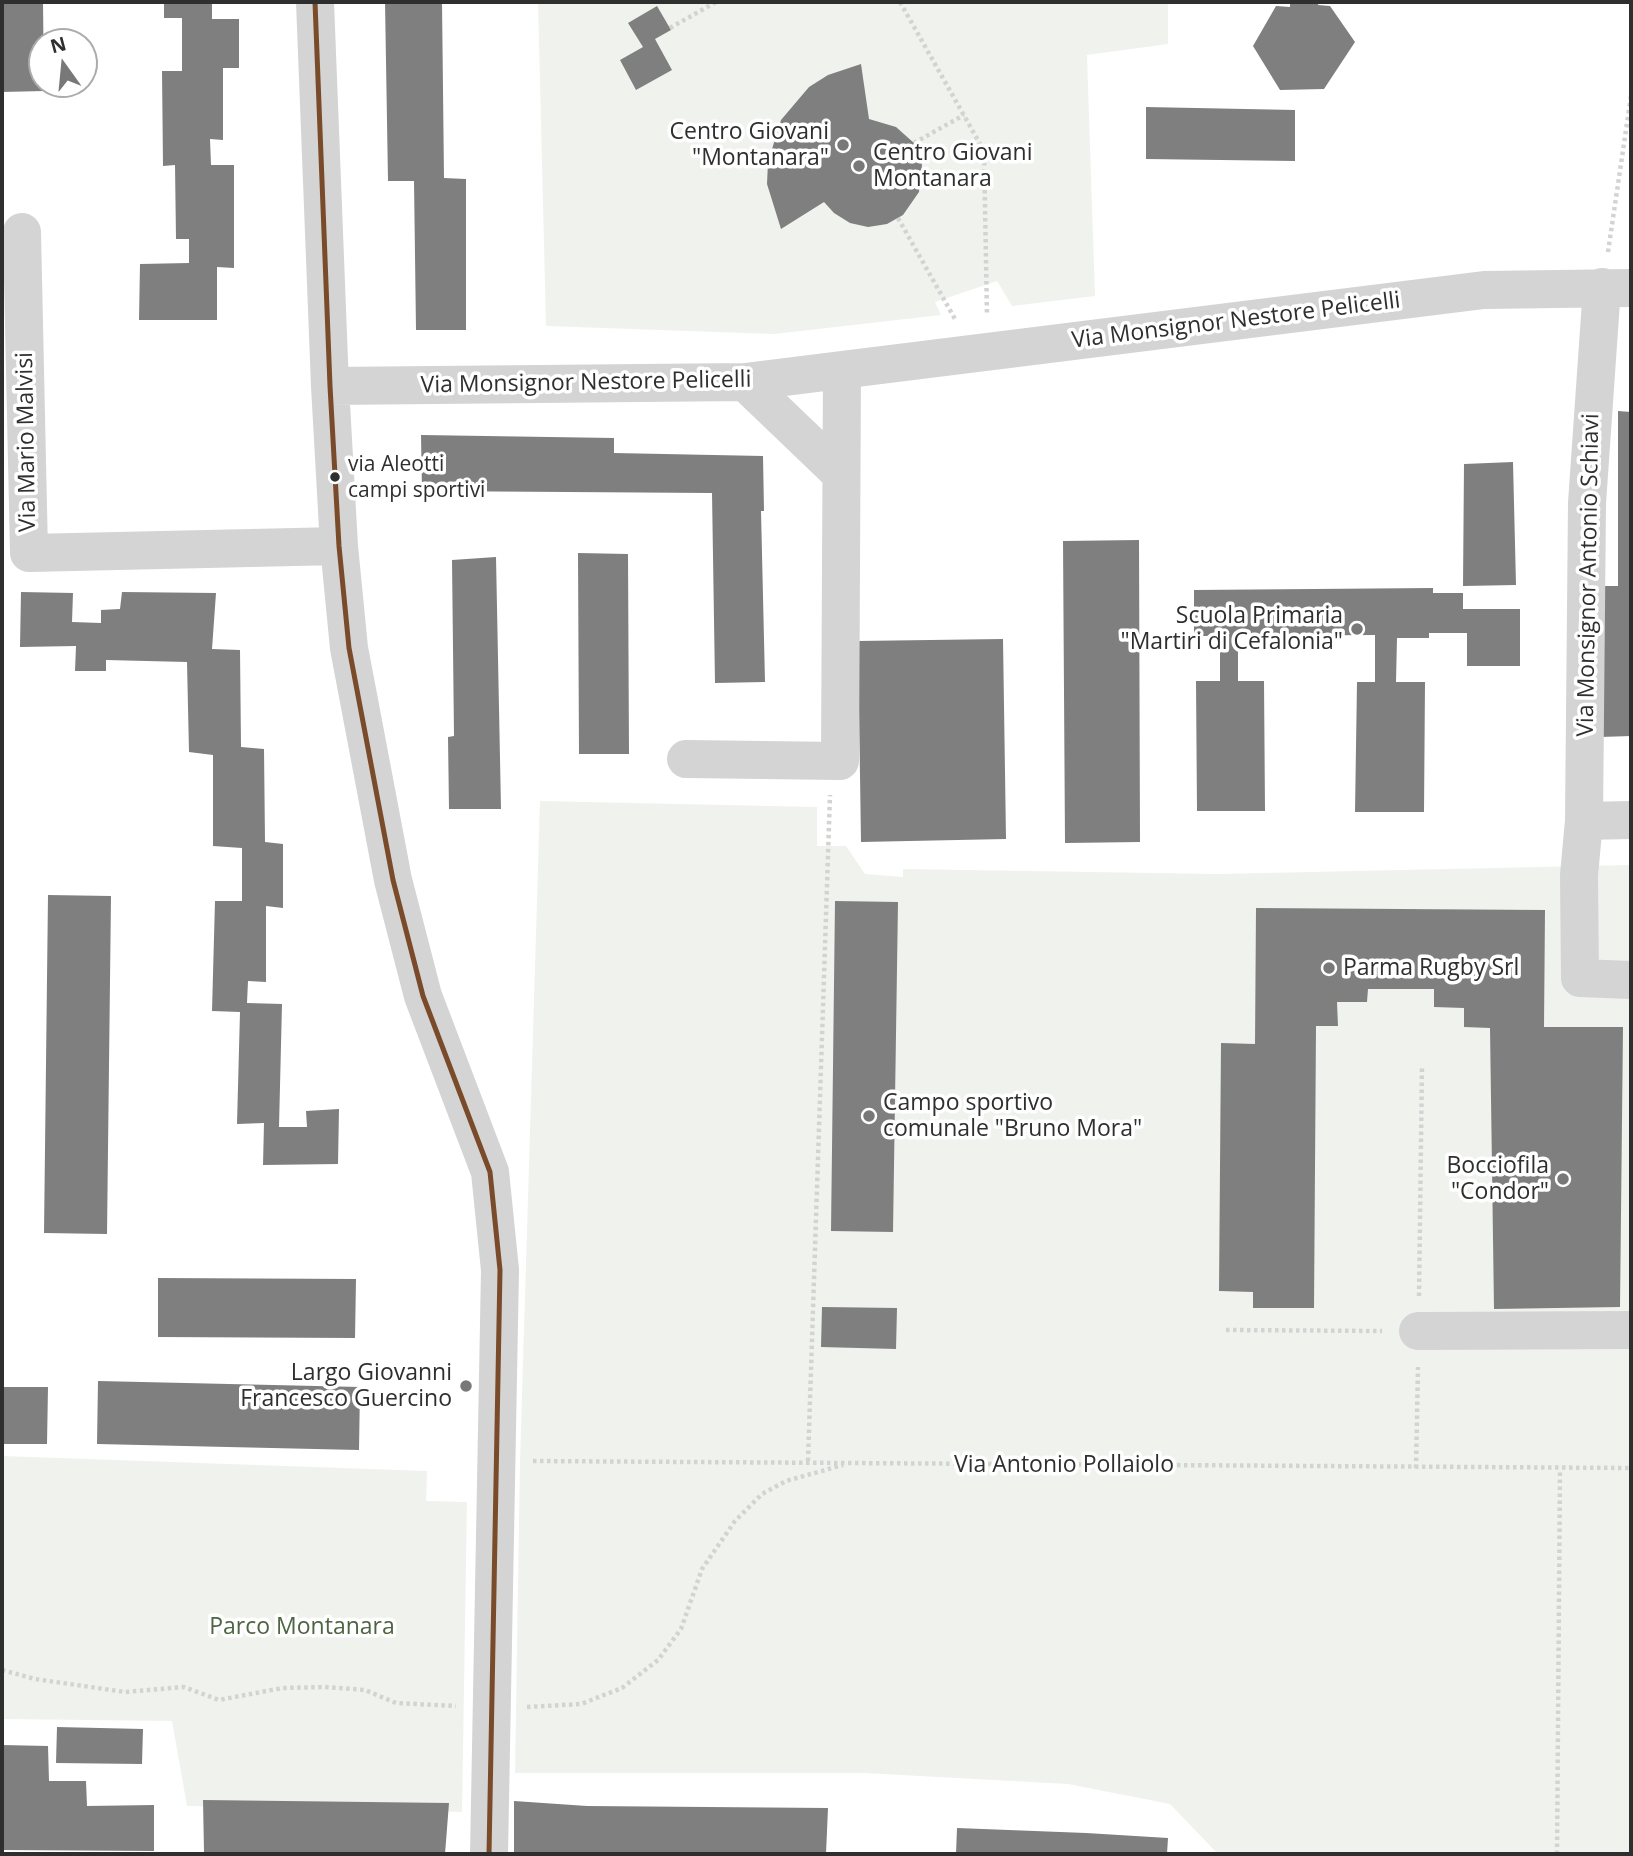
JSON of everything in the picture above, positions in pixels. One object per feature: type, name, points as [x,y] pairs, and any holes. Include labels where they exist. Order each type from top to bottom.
[{"type":"street","points":[[315,2],[330,386],[339,546],[349,648],[393,880],[423,996],[490,1172],[499,1270],[489,1854]]},
{"type":"street","name":"Via Mario Malvisi","points":[[22,232],[15,553],[339,546]]},
{"type":"street","name":"Via Monsignor Nestore Pelicelli","points":[[330,386],[745,382],[1484,290],[1617,287]]},
{"type":"street","name":"Via Monsignor Antonio Schiavi","points":[[1617,287],[1587,503],[1584,821],[1579,874],[1580,978],[1631,980]]},
{"type":"street","points":[[686,759],[840,761],[842,371]]},
{"type":"street","points":[[745,382],[841,474]]},
{"type":"street","points":[[1584,821],[1631,820]]},
{"type":"street","points":[[1418,1331],[1631,1330]]},
{"type":"path","points":[[670,28],[716,2]]},
{"type":"path","points":[[900,2],[985,151],[988,327]]},
{"type":"path","points":[[1617,287],[1631,96]]},
{"type":"path","points":[[914,143],[964,115]]},
{"type":"path","points":[[898,218],[961,330]]},
{"type":"path","points":[[808,1461],[829,759]]},
{"type":"path","points":[[1416,1468],[1422,1065]]},
{"type":"path","points":[[1226,1330],[1418,1331]]},
{"type":"path","name":"Via Antonio Pollaiolo","points":[[497,1455],[520,1461],[1631,1468]]},
{"type":"path","points":[[1557,1854],[1560,1469]]},
{"type":"green space","points":[[538,2],[1168,2],[1168,44],[1087,55],[1095,296],[1012,306],[997,281],[935,302],[941,315],[774,334],[546,326]]},
{"type":"green space","points":[[540,801],[817,807],[817,846],[846,846],[865,874],[903,877],[903,869],[1218,874],[1631,865],[1631,1854],[1218,1854],[1170,1804],[1068,1784],[864,1773],[515,1773],[520,1461]]},
{"type":"green space","name":"Parco Montanara","points":[[2,1456],[427,1471],[426,1501],[467,1502],[462,1812],[187,1806],[172,1721],[2,1719]]},
{"type":"building","points":[[2,2],[43,2],[43,28],[28,28],[28,91],[2,92]]},
{"type":"building","points":[[164,2],[212,2],[212,19],[239,19],[239,68],[223,68],[223,140],[210,139],[211,165],[234,165],[234,268],[217,267],[217,320],[139,320],[140,264],[189,263],[189,239],[176,239],[175,165],[163,166],[162,71],[182,71],[182,18],[164,18]]},
{"type":"building","points":[[385,2],[442,2],[444,178],[466,179],[466,330],[416,330],[414,181],[388,181]]},
{"type":"building","points":[[1290,2],[1319,2],[1318,5],[1330,6],[1355,42],[1324,89],[1280,90],[1253,46],[1276,6],[1290,7]]},
{"type":"building","points":[[657,6],[671,30],[655,39],[672,70],[636,90],[620,60],[643,47],[628,23]]},
{"type":"building","name":"Centro Giovani \"Montanara\"","points":[[861,64],[869,119],[896,127],[914,143],[922,165],[919,192],[903,215],[887,224],[868,227],[850,223],[834,213],[824,202],[781,229],[767,184],[768,162],[781,120],[809,87],[828,75]]},
{"type":"building","points":[[1146,107],[1295,110],[1295,161],[1146,159]]},
{"type":"building","points":[[1618,411],[1631,412],[1631,736],[1600,737],[1596,586],[1618,586]]},
{"type":"building","points":[[421,435],[614,438],[614,453],[763,456],[764,511],[761,511],[765,682],[715,683],[712,493],[422,491]]},
{"type":"building","points":[[1513,462],[1516,585],[1463,586],[1464,464]]},
{"type":"building","points":[[1139,540],[1140,842],[1065,843],[1063,541]]},
{"type":"building","points":[[578,553],[628,554],[629,754],[579,754]]},
{"type":"building","points":[[496,557],[501,809],[449,809],[448,737],[454,736],[452,560]]},
{"type":"building","points":[[1433,588],[1433,593],[1463,593],[1463,609],[1520,609],[1520,666],[1467,666],[1467,633],[1429,633],[1429,638],[1397,638],[1396,682],[1425,682],[1424,812],[1355,812],[1357,682],[1375,682],[1375,635],[1238,636],[1238,681],[1264,681],[1265,811],[1197,811],[1196,681],[1220,681],[1220,636],[1194,636],[1194,590]]},
{"type":"building","points":[[21,592],[73,593],[72,622],[101,623],[101,610],[120,609],[122,592],[216,593],[212,649],[240,650],[241,747],[264,749],[265,842],[283,844],[283,908],[266,906],[266,982],[248,981],[247,1003],[282,1004],[279,1127],[307,1127],[306,1111],[339,1109],[338,1164],[263,1165],[264,1123],[237,1124],[240,1012],[212,1011],[215,901],[242,901],[242,848],[213,846],[213,755],[189,752],[187,662],[106,660],[106,671],[75,671],[76,646],[20,647]]},
{"type":"building","points":[[1003,639],[1006,839],[861,842],[858,641]]},
{"type":"building","points":[[48,895],[111,896],[107,1234],[44,1233]]},
{"type":"building","points":[[835,901],[898,902],[893,1232],[831,1231]]},
{"type":"building","points":[[1256,908],[1545,910],[1544,1027],[1623,1027],[1620,1307],[1494,1309],[1490,1028],[1464,1027],[1464,1008],[1434,1007],[1434,989],[1368,989],[1367,1002],[1337,1002],[1338,1026],[1316,1026],[1314,1308],[1253,1308],[1253,1292],[1219,1291],[1221,1043],[1255,1044]]},
{"type":"building","points":[[158,1278],[356,1279],[355,1338],[158,1337]]},
{"type":"building","points":[[822,1307],[897,1308],[896,1349],[821,1347]]},
{"type":"building","points":[[98,1381],[360,1387],[359,1450],[97,1444]]},
{"type":"building","points":[[2,1387],[48,1387],[47,1444],[2,1444]]},
{"type":"building","points":[[57,1727],[143,1729],[142,1764],[56,1763]]},
{"type":"building","points":[[2,1745],[48,1746],[49,1781],[86,1781],[87,1806],[154,1805],[154,1851],[2,1850]]},
{"type":"building","points":[[203,1800],[449,1803],[445,1854],[204,1852]]},
{"type":"building","points":[[514,1801],[587,1806],[828,1808],[826,1854],[514,1854]]},
{"type":"building","points":[[957,1828],[1168,1838],[1167,1854],[956,1854]]},
{"type":"transit line","points":[[315,2],[330,386],[339,546],[349,648],[393,880],[423,996],[490,1172],[500,1270],[489,1854]]},
{"type":"place","name":"Centro Giovani \"Montanara\"","points":[[843,145]]},
{"type":"place","name":"Centro Giovani Montanara","points":[[859,166]]},
{"type":"place","name":"via Aleotti campi sportivi","points":[[335,477]]},
{"type":"place","name":"Scuola Primaria \"Martiri di Cefalonia\"","points":[[1357,629]]},
{"type":"place","name":"Parma Rugby Srl","points":[[1329,968]]},
{"type":"place","name":"Campo sportivo comunale \"Bruno Mora\"","points":[[869,1116]]},
{"type":"place","name":"Bocciofila \"Condor\"","points":[[1563,1179]]},
{"type":"place","name":"Largo Giovanni Francesco Guercino","points":[[466,1386]]}]
